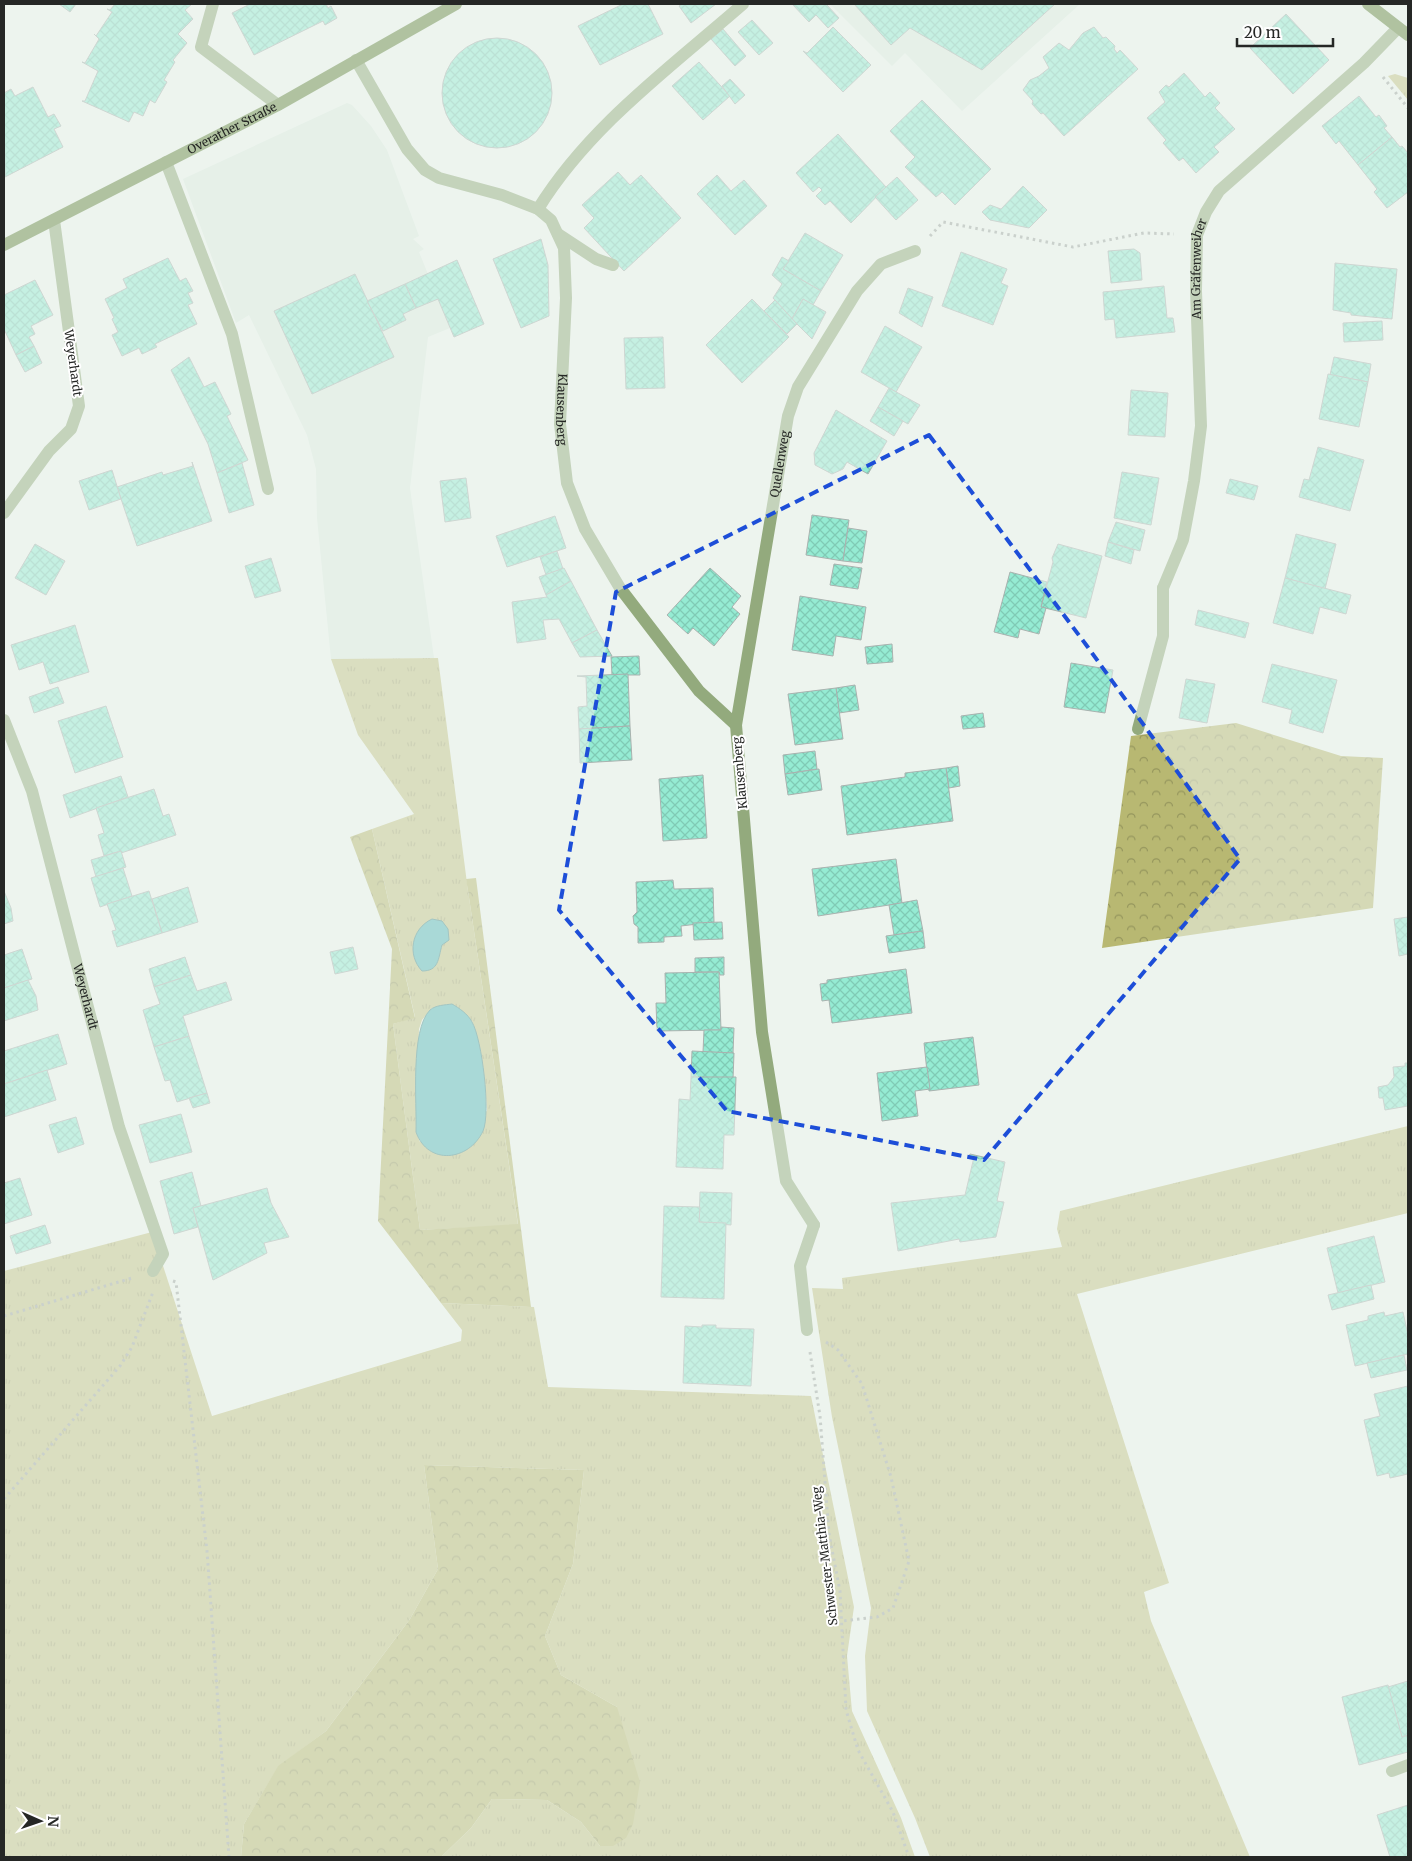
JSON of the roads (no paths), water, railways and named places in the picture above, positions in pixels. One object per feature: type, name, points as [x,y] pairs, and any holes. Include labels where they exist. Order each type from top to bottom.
[{"type":"main road","name":"Overather Straße","points":[[4,244],[278,104],[456,4]]},
{"type":"main road","points":[[1368,4],[1403,32]]},
{"type":"street","points":[[213,4],[201,46],[278,104]]},
{"type":"street","points":[[538,209],[554,182],[609,121],[743,4]]},
{"type":"street","name":"Am Gräfenweiher","points":[[1138,729],[1163,636],[1163,588],[1183,540],[1194,480],[1201,426],[1196,292],[1197,235],[1206,212],[1218,191],[1364,63],[1403,32]]},
{"type":"street","name":"Klausenberg","points":[[356,60],[407,149],[425,170],[447,181],[502,195],[538,209],[551,220],[564,248],[566,298],[560,424],[567,483],[584,529],[620,588],[699,692],[736,725],[762,1032],[786,1181],[814,1225],[800,1266],[807,1330]]},
{"type":"street","points":[[166,162],[232,334],[268,489]]},
{"type":"street","name":"Weyerhardt","points":[[4,513],[50,451],[71,429],[79,406],[54,220]]},
{"type":"street","points":[[558,234],[596,259],[613,265]]},
{"type":"street","name":"Quellenweg","points":[[736,725],[788,416],[798,387],[857,291],[882,264],[915,251]]},
{"type":"street","name":"Weyerhardt","points":[[4,720],[32,791],[119,1127],[163,1254],[153,1271]]},
{"type":"street","points":[[1392,1771],[1408,1766]]},
{"type":"water","points":[[432,919],[442,921],[448,929],[449,940],[442,945],[435,966],[432,969],[422,971],[414,958],[414,943],[419,929]]},
{"type":"water","points":[[452,1004],[468,1016],[476,1031],[482,1059],[486,1109],[483,1131],[477,1141],[468,1149],[449,1156],[439,1155],[430,1150],[422,1143],[416,1132],[416,1068],[417,1050],[424,1020],[432,1008]]}]
